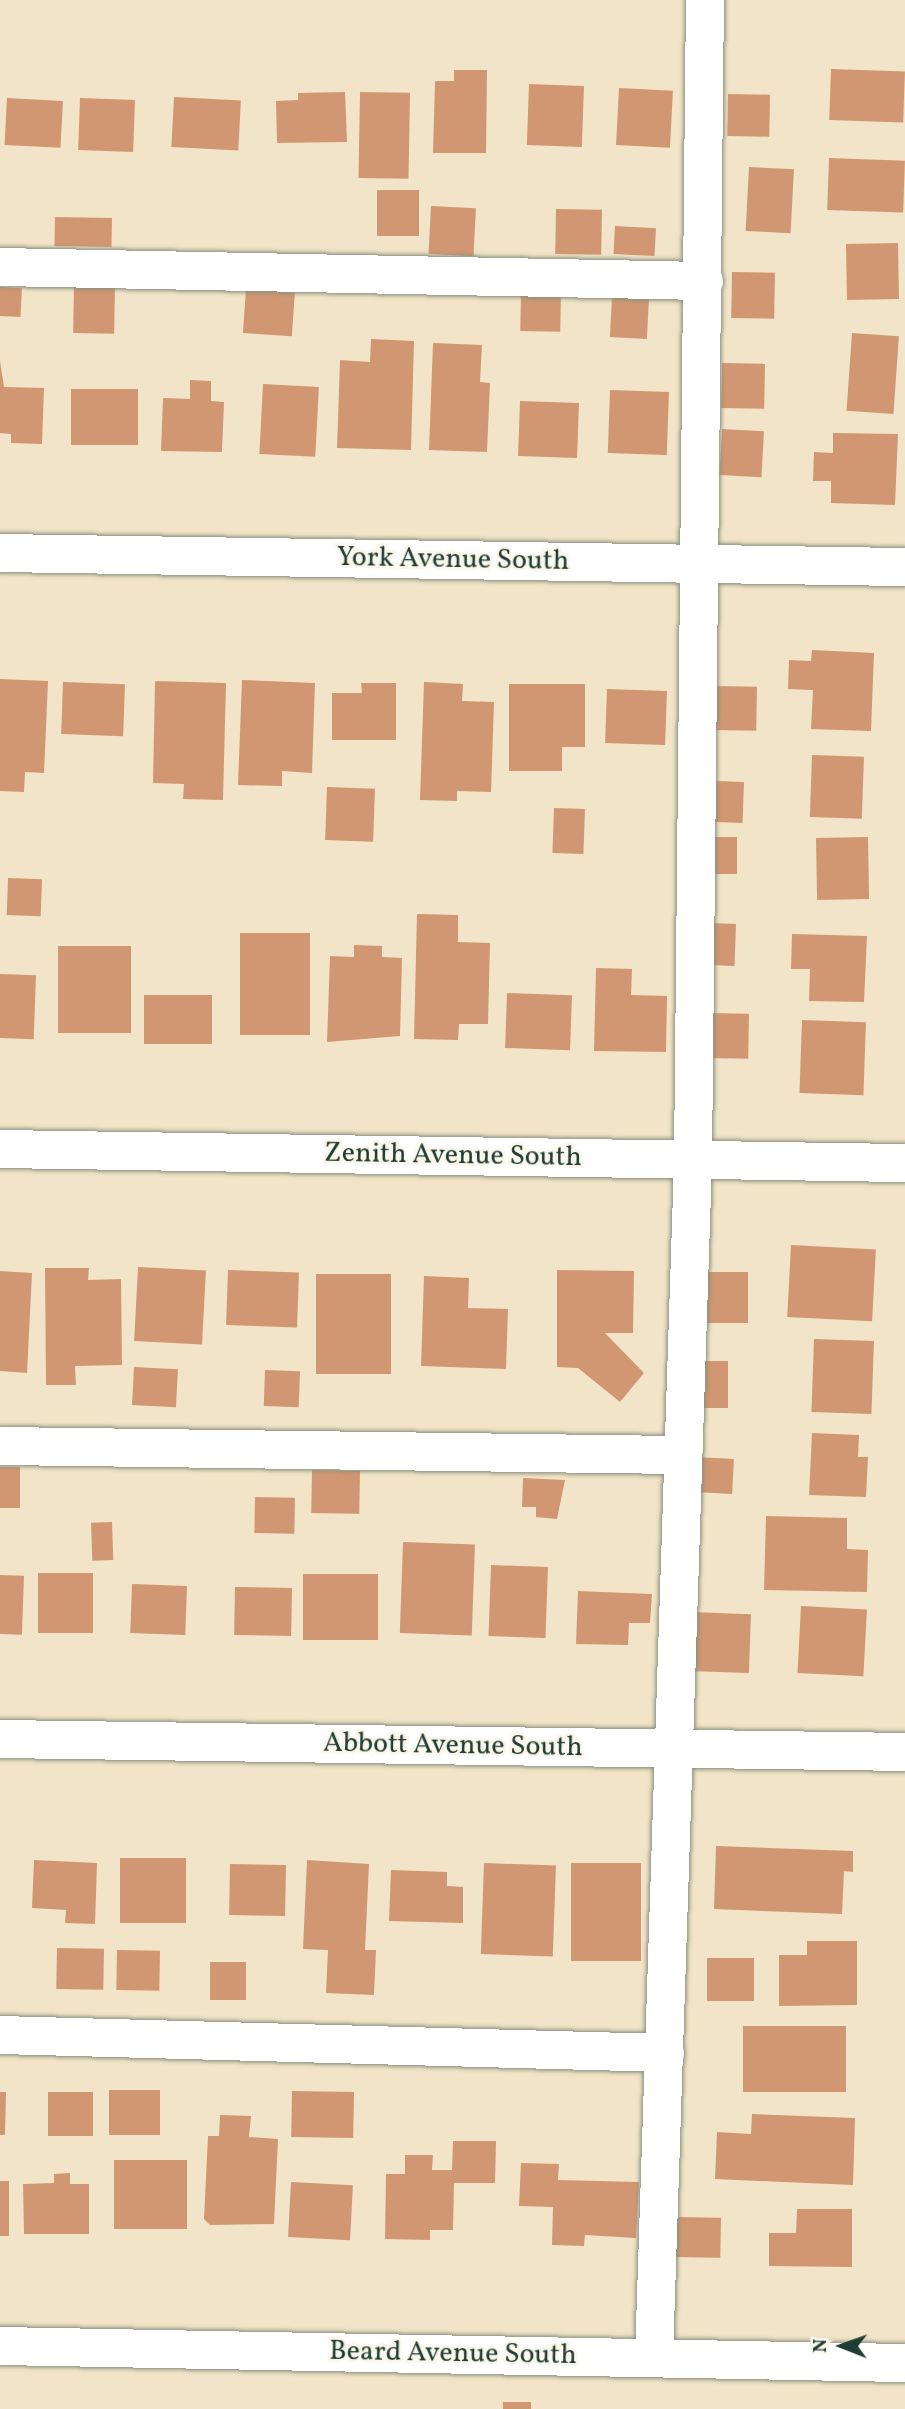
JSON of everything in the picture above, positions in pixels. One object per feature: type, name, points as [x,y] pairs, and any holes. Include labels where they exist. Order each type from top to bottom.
[{"type":"street","points":[[654,2357],[665,2053],[671,1749],[693,1160],[695,564],[704,281],[705,0]]},
{"type":"street","points":[[0,267],[704,281]]},
{"type":"street","name":"York Avenue South","points":[[0,553],[905,567]]},
{"type":"street","name":"Zenith Avenue South","points":[[0,1149],[905,1163]]},
{"type":"street","points":[[0,1446],[682,1455]]},
{"type":"street","name":"Abbott Avenue South","points":[[0,1739],[905,1752]]},
{"type":"street","points":[[0,2035],[665,2053]]},
{"type":"street","name":"Beard Avenue South","points":[[0,2346],[905,2363]]},
{"type":"building","points":[[831,69],[905,72],[903,123],[829,120]]},
{"type":"building","points":[[454,70],[487,70],[486,153],[433,153],[435,81],[454,81]]},
{"type":"building","points":[[529,84],[584,86],[582,147],[527,145]]},
{"type":"building","points":[[619,88],[673,91],[670,148],[616,145]]},
{"type":"building","points":[[345,92],[347,142],[277,143],[276,101],[298,100],[298,93]]},
{"type":"building","points":[[360,92],[410,93],[408,179],[358,178]]},
{"type":"building","points":[[728,94],[770,95],[769,137],[727,136]]},
{"type":"building","points":[[174,97],[241,101],[238,150],[171,147]]},
{"type":"building","points":[[7,98],[63,101],[60,148],[5,145]]},
{"type":"building","points":[[80,98],[135,100],[133,152],[78,150]]},
{"type":"building","points":[[829,158],[905,161],[903,213],[827,210]]},
{"type":"building","points":[[749,167],[794,169],[791,233],[746,231]]},
{"type":"building","points":[[377,190],[419,190],[419,236],[377,236]]},
{"type":"building","points":[[431,206],[476,208],[473,256],[428,254]]},
{"type":"building","points":[[556,209],[602,210],[601,255],[555,254]]},
{"type":"building","points":[[55,217],[112,218],[111,247],[54,246]]},
{"type":"building","points":[[615,226],[656,228],[654,256],[614,254]]},
{"type":"building","points":[[898,243],[899,299],[847,300],[846,244]]},
{"type":"building","points":[[732,272],[775,273],[774,319],[731,318]]},
{"type":"building","points":[[74,284],[115,285],[114,334],[73,333]]},
{"type":"building","points":[[0,287],[22,288],[20,317],[0,316]]},
{"type":"building","points":[[246,289],[295,292],[292,336],[243,333]]},
{"type":"building","points":[[521,290],[561,291],[560,332],[520,331]]},
{"type":"building","points":[[612,297],[649,299],[647,339],[610,337]]},
{"type":"building","points":[[852,333],[899,336],[893,414],[847,411]]},
{"type":"building","points":[[371,339],[414,341],[411,450],[337,448],[340,360],[370,362]]},
{"type":"building","points":[[433,343],[482,345],[480,382],[490,383],[487,452],[429,450]]},
{"type":"building","points":[[0,361],[4,387],[44,388],[42,444],[11,443],[11,434],[0,433]]},
{"type":"building","points":[[722,363],[765,364],[764,409],[721,408]]},
{"type":"building","points":[[190,380],[211,381],[211,401],[224,402],[222,452],[161,451],[163,398],[190,399]]},
{"type":"building","points":[[263,384],[319,387],[315,457],[259,454]]},
{"type":"building","points":[[71,389],[138,389],[138,445],[71,445]]},
{"type":"building","points":[[610,390],[669,392],[667,455],[608,453]]},
{"type":"building","points":[[520,401],[579,403],[577,458],[518,456]]},
{"type":"building","points":[[722,429],[764,431],[762,477],[720,475]]},
{"type":"building","points":[[833,433],[898,434],[895,505],[831,503],[831,481],[813,481],[814,452],[833,453]]},
{"type":"building","points":[[812,650],[874,653],[871,731],[811,729],[813,690],[788,689],[789,660],[811,661]]},
{"type":"building","points":[[0,679],[48,681],[44,773],[25,772],[24,792],[0,791]]},
{"type":"building","points":[[242,680],[315,683],[312,773],[282,771],[282,786],[238,785]]},
{"type":"building","points":[[155,681],[226,683],[223,800],[183,799],[184,784],[153,783]]},
{"type":"building","points":[[63,682],[125,684],[123,736],[61,734]]},
{"type":"building","points":[[424,682],[463,684],[462,701],[494,702],[491,792],[457,791],[457,801],[420,800]]},
{"type":"building","points":[[361,683],[396,683],[396,740],[332,740],[332,693],[362,693]]},
{"type":"building","points":[[509,684],[585,684],[585,747],[562,747],[562,771],[509,771]]},
{"type":"building","points":[[713,686],[757,687],[756,731],[712,730]]},
{"type":"building","points":[[607,689],[667,691],[665,745],[605,743]]},
{"type":"building","points":[[812,755],[864,757],[862,819],[810,817]]},
{"type":"building","points":[[716,781],[744,782],[743,823],[715,822]]},
{"type":"building","points":[[327,787],[375,789],[373,842],[325,840]]},
{"type":"building","points":[[554,808],[585,809],[583,854],[552,853]]},
{"type":"building","points":[[711,837],[737,837],[737,874],[711,874]]},
{"type":"building","points":[[868,837],[869,899],[817,900],[816,838]]},
{"type":"building","points":[[8,878],[42,879],[41,916],[7,915]]},
{"type":"building","points":[[417,914],[458,915],[458,942],[490,943],[488,1024],[459,1024],[458,1040],[414,1039]]},
{"type":"building","points":[[710,923],[736,924],[735,966],[709,965]]},
{"type":"building","points":[[240,933],[310,933],[310,1035],[240,1035]]},
{"type":"building","points":[[792,934],[867,936],[864,1002],[809,1001],[810,969],[791,969]]},
{"type":"building","points":[[354,945],[382,946],[382,957],[402,958],[400,1036],[327,1042],[330,956],[354,957]]},
{"type":"building","points":[[58,946],[131,946],[131,1033],[58,1033]]},
{"type":"building","points":[[596,968],[632,969],[631,995],[667,996],[666,1052],[594,1051]]},
{"type":"building","points":[[0,974],[36,975],[34,1039],[0,1038]]},
{"type":"building","points":[[507,993],[572,995],[570,1050],[505,1048]]},
{"type":"building","points":[[144,995],[212,995],[212,1044],[144,1044]]},
{"type":"building","points":[[708,1013],[749,1014],[748,1059],[707,1058]]},
{"type":"building","points":[[802,1020],[866,1022],[863,1095],[799,1093]]},
{"type":"building","points":[[791,1245],[876,1249],[872,1321],[787,1317]]},
{"type":"building","points":[[138,1267],[206,1271],[202,1344],[134,1341]]},
{"type":"building","points":[[45,1268],[89,1268],[88,1280],[121,1279],[122,1365],[75,1366],[76,1385],[46,1385]]},
{"type":"building","points":[[228,1270],[299,1272],[297,1327],[226,1325]]},
{"type":"building","points":[[557,1270],[634,1271],[633,1333],[605,1333],[644,1373],[620,1402],[578,1368],[557,1367]]},
{"type":"building","points":[[0,1271],[32,1273],[27,1373],[0,1371]]},
{"type":"building","points":[[700,1272],[748,1272],[748,1323],[700,1323]]},
{"type":"building","points":[[316,1274],[391,1274],[391,1374],[316,1374]]},
{"type":"building","points":[[424,1276],[469,1278],[468,1308],[508,1309],[506,1369],[421,1366]]},
{"type":"building","points":[[814,1339],[874,1341],[871,1414],[811,1412]]},
{"type":"building","points":[[696,1361],[728,1361],[728,1408],[696,1408]]},
{"type":"building","points":[[134,1367],[178,1369],[176,1407],[132,1405]]},
{"type":"building","points":[[265,1370],[300,1371],[299,1407],[264,1406]]},
{"type":"building","points":[[812,1433],[859,1435],[858,1457],[868,1457],[866,1497],[809,1495]]},
{"type":"building","points":[[696,1457],[734,1459],[732,1494],[694,1492]]},
{"type":"building","points":[[0,1467],[20,1467],[20,1508],[0,1508]]},
{"type":"building","points":[[312,1470],[360,1471],[359,1514],[311,1513]]},
{"type":"building","points":[[523,1478],[565,1480],[557,1519],[536,1517],[536,1507],[522,1507]]},
{"type":"building","points":[[255,1497],[295,1498],[294,1534],[254,1533]]},
{"type":"building","points":[[766,1516],[847,1518],[847,1549],[868,1550],[867,1592],[764,1590]]},
{"type":"building","points":[[112,1522],[113,1560],[92,1561],[91,1523]]},
{"type":"building","points":[[403,1542],[475,1545],[472,1635],[400,1633]]},
{"type":"building","points":[[491,1565],[548,1567],[545,1638],[489,1636]]},
{"type":"building","points":[[38,1573],[93,1573],[93,1633],[38,1633]]},
{"type":"building","points":[[303,1574],[378,1574],[378,1640],[303,1640]]},
{"type":"building","points":[[0,1575],[24,1576],[22,1635],[0,1634]]},
{"type":"building","points":[[132,1584],[187,1586],[185,1635],[130,1633]]},
{"type":"building","points":[[235,1587],[292,1588],[291,1636],[234,1635]]},
{"type":"building","points":[[578,1591],[652,1594],[650,1623],[629,1623],[628,1645],[576,1644]]},
{"type":"building","points":[[801,1606],[867,1609],[863,1676],[797,1673]]},
{"type":"building","points":[[690,1612],[751,1614],[749,1673],[688,1671]]},
{"type":"building","points":[[716,1846],[853,1851],[853,1872],[844,1871],[842,1914],[714,1909]]},
{"type":"building","points":[[120,1858],[186,1858],[186,1923],[120,1923]]},
{"type":"building","points":[[34,1860],[97,1863],[95,1924],[65,1923],[66,1910],[32,1908]]},
{"type":"building","points":[[307,1860],[369,1864],[365,1950],[376,1950],[374,1995],[326,1993],[328,1950],[303,1949]]},
{"type":"building","points":[[484,1863],[556,1866],[553,1956],[481,1954]]},
{"type":"building","points":[[571,1863],[641,1863],[641,1961],[571,1961]]},
{"type":"building","points":[[230,1864],[286,1865],[285,1916],[229,1915]]},
{"type":"building","points":[[391,1870],[447,1872],[447,1886],[463,1887],[463,1923],[389,1921]]},
{"type":"building","points":[[807,1941],[857,1941],[857,2005],[779,2006],[779,1955],[807,1955]]},
{"type":"building","points":[[57,1948],[104,1949],[103,1990],[56,1989]]},
{"type":"building","points":[[117,1950],[160,1951],[159,1991],[116,1990]]},
{"type":"building","points":[[707,1958],[754,1958],[754,2001],[707,2001]]},
{"type":"building","points":[[210,1962],[246,1962],[246,2000],[210,2000]]},
{"type":"building","points":[[743,2026],[846,2026],[846,2092],[743,2092]]},
{"type":"building","points":[[109,2090],[160,2090],[160,2135],[109,2135]]},
{"type":"building","points":[[292,2091],[354,2092],[353,2138],[291,2137]]},
{"type":"building","points":[[0,2092],[6,2092],[5,2135],[0,2135]]},
{"type":"building","points":[[48,2092],[93,2092],[93,2136],[48,2136]]},
{"type":"building","points":[[752,2114],[855,2118],[853,2185],[715,2179],[717,2132],[751,2134]]},
{"type":"building","points":[[220,2115],[251,2116],[249,2137],[278,2139],[274,2224],[210,2225],[204,2219],[208,2136],[219,2136]]},
{"type":"building","points":[[453,2141],[496,2141],[495,2183],[454,2183],[453,2230],[430,2230],[430,2240],[385,2239],[386,2174],[405,2174],[405,2155],[433,2155],[432,2170],[452,2170]]},
{"type":"building","points":[[114,2160],[187,2160],[187,2229],[114,2229]]},
{"type":"building","points":[[521,2163],[559,2164],[558,2180],[639,2182],[636,2238],[585,2235],[584,2246],[552,2245],[553,2207],[519,2206]]},
{"type":"building","points":[[70,2173],[70,2184],[89,2184],[89,2234],[24,2234],[23,2184],[54,2183],[54,2174]]},
{"type":"building","points":[[0,2181],[9,2181],[9,2236],[0,2236]]},
{"type":"building","points":[[291,2182],[353,2185],[350,2240],[288,2237]]},
{"type":"building","points":[[797,2209],[852,2209],[852,2267],[769,2266],[769,2233],[796,2233]]},
{"type":"building","points":[[674,2217],[721,2218],[720,2258],[673,2257]]},
{"type":"building","points":[[503,2402],[531,2402],[531,2409],[503,2409]]}]
